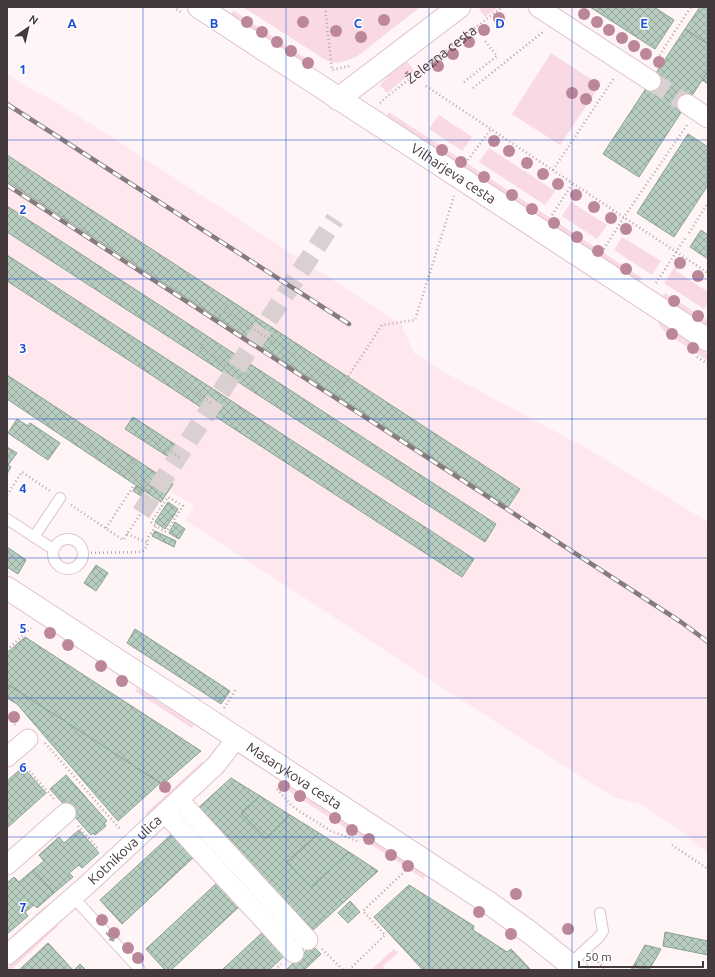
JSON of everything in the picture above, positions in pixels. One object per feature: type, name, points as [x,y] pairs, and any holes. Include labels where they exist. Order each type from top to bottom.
[{"type":"main road","name":"Vilharjeva cesta","points":[[199,7],[708,340]]},
{"type":"main road","name":"Železna cesta","points":[[338,99],[459,7]]},
{"type":"main road","name":"Masarykova cesta","points":[[7,588],[489,903],[576,966]]},
{"type":"street","points":[[538,7],[558,20],[652,73]]},
{"type":"street","points":[[687,104],[708,118]]},
{"type":"street","name":"Kotnikova ulica","points":[[7,955],[179,800],[216,765],[236,739]]},
{"type":"street","points":[[179,800],[315,944]]},
{"type":"street","points":[[165,812],[294,953]]},
{"type":"street","points":[[7,865],[66,813]]},
{"type":"lane","points":[[34,537],[60,498]]},
{"type":"lane","points":[[7,519],[53,549]]},
{"type":"lane","points":[[70,539],[75,540],[79,544],[83,553],[83,558],[79,565],[72,569],[62,568],[55,563],[53,558],[53,549],[60,541],[70,539]]},
{"type":"lane","points":[[73,897],[140,970]]},
{"type":"lane","points":[[576,966],[600,936],[602,931],[600,913]]},
{"type":"path","points":[[325,7],[332,70]]},
{"type":"path","name":"Železna cesta","points":[[381,102],[502,7]]},
{"type":"path","points":[[652,73],[691,7]]},
{"type":"path","points":[[473,88],[558,20]]},
{"type":"path","name":"Železna cesta","points":[[464,82],[497,56],[485,41]]},
{"type":"path","points":[[553,170],[614,77]]},
{"type":"path","points":[[426,86],[708,273]]},
{"type":"path","points":[[604,249],[687,125]]},
{"type":"path","points":[[468,160],[491,129]]},
{"type":"path","points":[[552,215],[573,183]]},
{"type":"path","points":[[224,310],[342,386],[382,325],[415,320],[456,192]]},
{"type":"path","points":[[689,233],[708,203]]},
{"type":"path","points":[[656,283],[686,237]]},
{"type":"path","points":[[218,318],[230,300]]},
{"type":"path","points":[[196,355],[208,337]]},
{"type":"path","points":[[201,348],[235,371]]},
{"type":"path","points":[[174,390],[187,372]]},
{"type":"path","points":[[180,382],[213,404]]},
{"type":"path","points":[[7,392],[156,490]]},
{"type":"path","points":[[145,442],[153,430]]},
{"type":"path","points":[[148,437],[179,456]]},
{"type":"path","points":[[123,477],[134,459]]},
{"type":"path","points":[[7,495],[22,472],[123,540],[141,513]]},
{"type":"path","points":[[106,528],[133,487],[139,491],[142,486],[154,494]]},
{"type":"path","points":[[168,497],[183,506],[166,532],[156,526],[151,522],[168,497]]},
{"type":"path","points":[[83,553],[139,552],[146,548],[148,537],[156,526]]},
{"type":"path","points":[[127,534],[148,543]]},
{"type":"path","points":[[7,650],[31,628]]},
{"type":"path","points":[[223,709],[236,689]]},
{"type":"path","points":[[14,747],[36,732],[120,829]]},
{"type":"path","name":"Masarykova cesta","points":[[276,788],[292,806],[299,811],[339,835],[363,843]]},
{"type":"path","points":[[672,845],[708,869]]},
{"type":"path","points":[[349,970],[385,936],[363,911],[406,871],[400,867]]},
{"type":"path","points":[[315,944],[343,970]]},
{"type":"path","points":[[576,966],[606,970]]},
{"type":"shaded area","points":[[243,7],[420,7],[359,55],[346,61],[333,62],[324,59]]},
{"type":"shaded area","points":[[478,7],[498,7],[485,17]]},
{"type":"shaded area","points":[[234,11],[314,64],[311,68],[230,14]]},
{"type":"shaded area","points":[[551,53],[600,85],[560,145],[512,114]]},
{"type":"shaded area","points":[[407,61],[414,71],[387,93],[380,85],[390,74]]},
{"type":"shaded area","points":[[7,74],[27,87],[58,103],[401,324],[414,353],[446,373],[588,449],[708,522],[708,853],[675,827],[641,804],[613,797],[185,520],[194,506],[169,490],[161,502],[7,400]]},
{"type":"shaded area","points":[[389,112],[642,278],[639,282],[387,116]]},
{"type":"shaded area","points":[[439,115],[472,137],[462,151],[429,129]]},
{"type":"shaded area","points":[[489,148],[555,191],[545,205],[479,162]]},
{"type":"shaded area","points":[[571,202],[607,225],[597,239],[562,216]]},
{"type":"shaded area","points":[[622,237],[661,261],[652,275],[614,250]]},
{"type":"shaded area","points":[[675,267],[677,268],[676,271],[708,292],[708,303],[704,309],[664,283]]},
{"type":"shaded area","points":[[665,293],[708,321],[708,327],[662,297]]},
{"type":"shaded area","points":[[658,321],[708,354],[708,361],[665,332],[661,328]]},
{"type":"shaded area","points":[[137,688],[194,725],[192,728],[135,691]]},
{"type":"shaded area","points":[[202,762],[204,765],[149,817],[145,814]]},
{"type":"shaded area","points":[[280,781],[425,875],[424,879],[278,784]]},
{"type":"shaded area","points":[[45,906],[48,910],[7,947],[7,941]]},
{"type":"shaded area","points":[[56,923],[58,926],[11,970],[7,970],[7,968]]},
{"type":"shaded area","points":[[394,949],[398,953],[383,966],[386,970],[371,970]]},
{"type":"building","points":[[590,7],[654,7],[674,20],[655,49]]},
{"type":"building","points":[[700,7],[708,7],[708,44],[685,29]]},
{"type":"building","points":[[685,29],[708,44],[708,71],[639,177],[603,154]]},
{"type":"building","points":[[708,71],[708,84],[702,80]]},
{"type":"building","points":[[688,134],[708,147],[708,185],[674,237],[637,213]]},
{"type":"building","points":[[7,155],[520,489],[508,507],[7,181]]},
{"type":"building","points":[[7,206],[496,524],[485,542],[7,232]]},
{"type":"building","points":[[701,230],[708,235],[708,259],[690,247]]},
{"type":"building","points":[[7,255],[474,559],[462,577],[7,281]]},
{"type":"building","points":[[7,375],[173,484],[161,502],[7,399]]},
{"type":"building","points":[[133,417],[182,449],[175,461],[125,429]]},
{"type":"building","points":[[17,419],[28,426],[30,423],[60,443],[48,460],[8,433]]},
{"type":"building","points":[[7,447],[17,453],[8,465],[11,467],[7,474]]},
{"type":"building","points":[[136,486],[144,491],[141,496],[133,491]]},
{"type":"building","points":[[168,502],[178,509],[165,529],[155,522]]},
{"type":"building","points":[[175,522],[185,529],[179,539],[169,533]]},
{"type":"building","points":[[155,531],[176,541],[174,547],[152,536]]},
{"type":"building","points":[[7,547],[26,560],[18,574],[7,567]]},
{"type":"building","points":[[96,565],[108,573],[96,591],[84,583]]},
{"type":"building","points":[[135,629],[230,691],[221,704],[127,643]]},
{"type":"building","points":[[25,637],[201,751],[163,784],[122,759],[7,684],[7,653]]},
{"type":"building","points":[[7,684],[160,783],[118,821],[17,704],[7,698]]},
{"type":"building","points":[[23,767],[46,793],[7,828],[7,781]]},
{"type":"building","points":[[66,775],[107,821],[104,823],[106,826],[95,835],[93,833],[91,835],[50,789]]},
{"type":"building","points":[[231,778],[260,796],[241,813],[266,839],[290,815],[319,833],[287,862],[311,887],[349,852],[378,871],[312,931],[197,809]]},
{"type":"building","points":[[260,796],[290,815],[266,839],[241,813]]},
{"type":"building","points":[[79,830],[99,853],[82,868],[79,865],[69,873],[73,877],[54,893],[33,870],[44,861],[39,855],[59,837],[64,843]]},
{"type":"building","points":[[174,832],[196,855],[122,924],[100,900]]},
{"type":"building","points":[[319,833],[349,852],[311,887],[287,862]]},
{"type":"building","points":[[33,870],[54,893],[37,908],[34,905],[25,912],[28,916],[7,934],[7,883],[14,877],[19,882]]},
{"type":"building","points":[[220,880],[242,904],[171,970],[165,970],[146,949]]},
{"type":"building","points":[[409,885],[474,926],[473,930],[507,952],[511,949],[531,970],[423,970],[374,917]]},
{"type":"building","points":[[350,901],[360,912],[348,923],[338,913]]},
{"type":"building","points":[[265,930],[287,953],[269,970],[222,970]]},
{"type":"building","points":[[665,932],[708,941],[708,955],[663,946]]},
{"type":"building","points":[[48,943],[73,970],[19,970]]},
{"type":"building","points":[[312,945],[321,954],[304,970],[286,970]]},
{"type":"building","points":[[645,945],[661,949],[649,970],[634,965]]},
{"type":"building","points":[[80,964],[86,970],[74,970]]},
{"type":"building","points":[[634,965],[646,970],[631,970]]},
{"type":"tunnel","points":[[651,81],[687,104]]},
{"type":"tunnel","points":[[141,513],[335,219]]},
{"type":"railway","points":[[7,104],[349,324]]},
{"type":"railway","points":[[7,185],[681,622],[708,642]]}]
